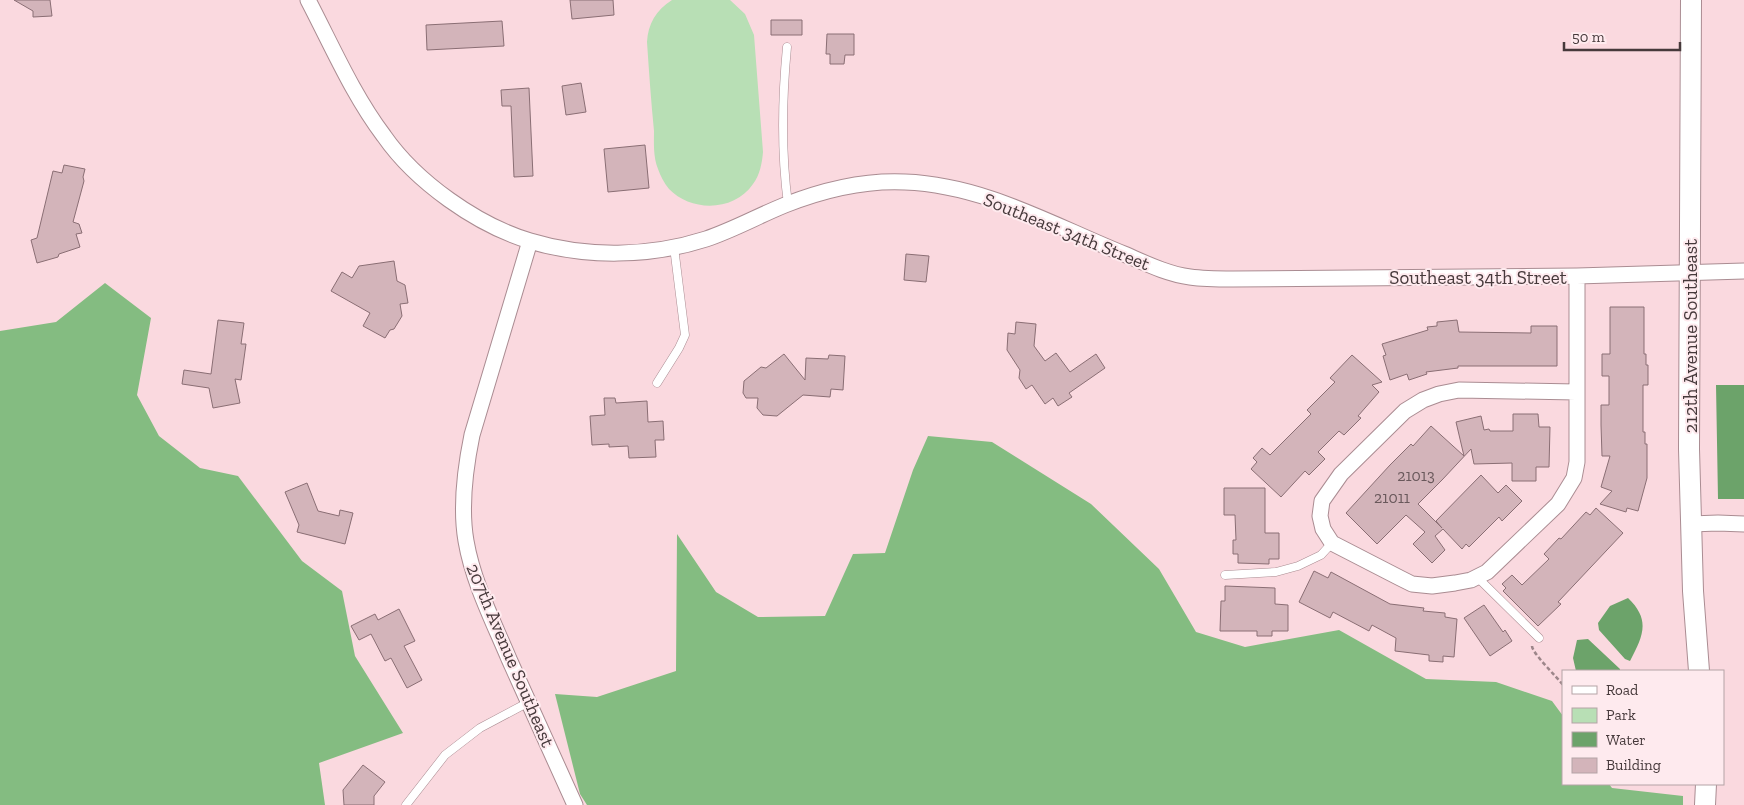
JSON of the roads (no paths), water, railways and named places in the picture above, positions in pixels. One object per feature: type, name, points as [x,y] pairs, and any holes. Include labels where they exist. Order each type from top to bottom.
[{"type":"street","name":"Southeast 34th Street","points":[[308,0],[364,106],[385,138],[406,163],[427,183],[461,208],[530,241],[567,249],[598,253],[635,252],[674,247],[705,239],[813,195],[847,186],[879,182],[906,182],[943,186],[1001,202],[1161,269],[1188,277],[1576,276],[1744,270]]},
{"type":"street","name":"212th Avenue Southeast","points":[[1691,0],[1689,449],[1693,591],[1699,670]]},
{"type":"street","name":"207th Avenue Southeast","points":[[530,241],[472,435],[468,457],[463,518],[472,566],[493,622],[575,805]]},
{"type":"street","points":[[1576,276],[1577,462],[1574,478],[1558,504],[1487,572],[1471,580],[1432,586],[1412,584],[1332,543],[1323,529],[1320,516],[1322,501],[1329,489],[1341,474],[1405,411],[1423,400],[1459,390],[1576,392]]},
{"type":"street","points":[[1691,524],[1744,524]]},
{"type":"street","points":[[1705,805],[1706,785]]},
{"type":"lane","points":[[787,47],[783,92],[783,172],[788,204]]},
{"type":"lane","points":[[657,383],[685,335],[674,247]]},
{"type":"lane","points":[[1225,575],[1276,572],[1298,566],[1321,555],[1332,543]]},
{"type":"lane","points":[[1477,576],[1538,637]]},
{"type":"lane","points":[[406,805],[445,755],[480,728],[529,702]]},
{"type":"water","points":[[1716,385],[1744,385],[1744,499],[1718,499]]},
{"type":"water","points":[[1628,598],[1640,614],[1642,621],[1641,636],[1630,661],[1625,659],[1599,630],[1598,623],[1610,606]]},
{"type":"water","points":[[1588,639],[1620,670],[1576,670],[1573,658],[1577,640]]}]
